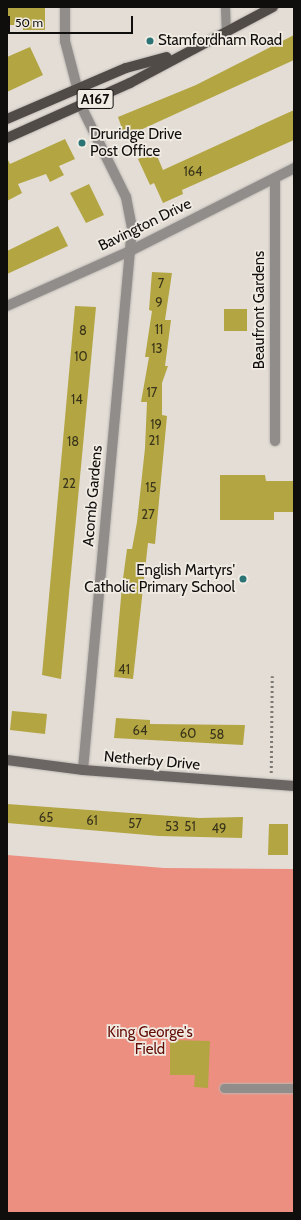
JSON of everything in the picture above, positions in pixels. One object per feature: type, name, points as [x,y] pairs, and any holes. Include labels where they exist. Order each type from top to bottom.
[{"type":"main road","name":"A167","points":[[7,138],[130,83],[179,54],[226,32],[273,7]]},
{"type":"main road","name":"A167","points":[[7,119],[77,87],[126,68],[179,54]]},
{"type":"street","points":[[65,7],[66,41],[77,87]]},
{"type":"street","name":"Acomb Gardens","points":[[81,106],[126,197],[132,250],[83,770]]},
{"type":"street","name":"Bavington Drive","points":[[7,306],[132,250],[294,168]]},
{"type":"street","name":"Beaufront Gardens","points":[[275,178],[275,441]]},
{"type":"street","name":"Netherby Drive","points":[[7,760],[83,770],[294,786]]},
{"type":"lane","points":[[225,7],[226,32]]},
{"type":"lane","points":[[224,1088],[294,1088]]},
{"type":"path","points":[[270,785],[272,676]]},
{"type":"green space","name":"King George's Field","points":[[7,855],[164,868],[294,869],[294,1213],[7,1213]]},
{"type":"building","points":[[7,7],[45,7],[45,30],[23,30],[23,25],[7,25]]},
{"type":"building","points":[[294,35],[294,60],[125,137],[118,117],[196,85]]},
{"type":"building","points":[[30,47],[43,75],[7,92],[7,57]]},
{"type":"building","points":[[294,110],[294,140],[182,190],[183,194],[163,203],[154,183],[150,185],[138,159],[155,151],[163,170]]},
{"type":"building","points":[[65,139],[75,159],[59,166],[64,175],[50,182],[46,174],[18,184],[22,193],[7,201],[7,158],[10,164]]},
{"type":"building","points":[[89,184],[104,215],[86,223],[70,193]]},
{"type":"building","points":[[58,226],[68,246],[7,274],[7,251]]},
{"type":"building","points":[[152,272],[172,273],[165,320],[171,320],[165,366],[168,366],[162,383],[162,415],[167,416],[155,544],[148,543],[133,679],[114,677],[122,586],[127,549],[132,549],[137,522],[145,448],[147,402],[141,402],[149,357],[145,357],[152,311],[149,310]]},
{"type":"building","points":[[75,306],[96,307],[61,679],[42,675]]},
{"type":"building","points":[[224,309],[247,309],[247,331],[224,331]]},
{"type":"building","points":[[220,475],[265,475],[266,481],[294,481],[294,512],[274,512],[274,520],[220,520]]},
{"type":"building","points":[[12,711],[47,714],[45,734],[10,730]]},
{"type":"building","points":[[116,718],[150,720],[150,724],[245,725],[243,745],[114,738]]},
{"type":"building","points":[[7,804],[199,818],[243,817],[242,838],[159,836],[7,823]]},
{"type":"building","points":[[269,824],[288,824],[288,855],[268,855]]},
{"type":"building","points":[[170,1040],[210,1041],[208,1088],[194,1087],[195,1075],[170,1075]]},
{"type":"place","name":"Stamfordham Road","points":[[150,41]]},
{"type":"place","name":"Druridge Drive Post Office","points":[[82,143]]},
{"type":"place","name":"English Martyrs' Catholic Primary School","points":[[243,579]]}]
